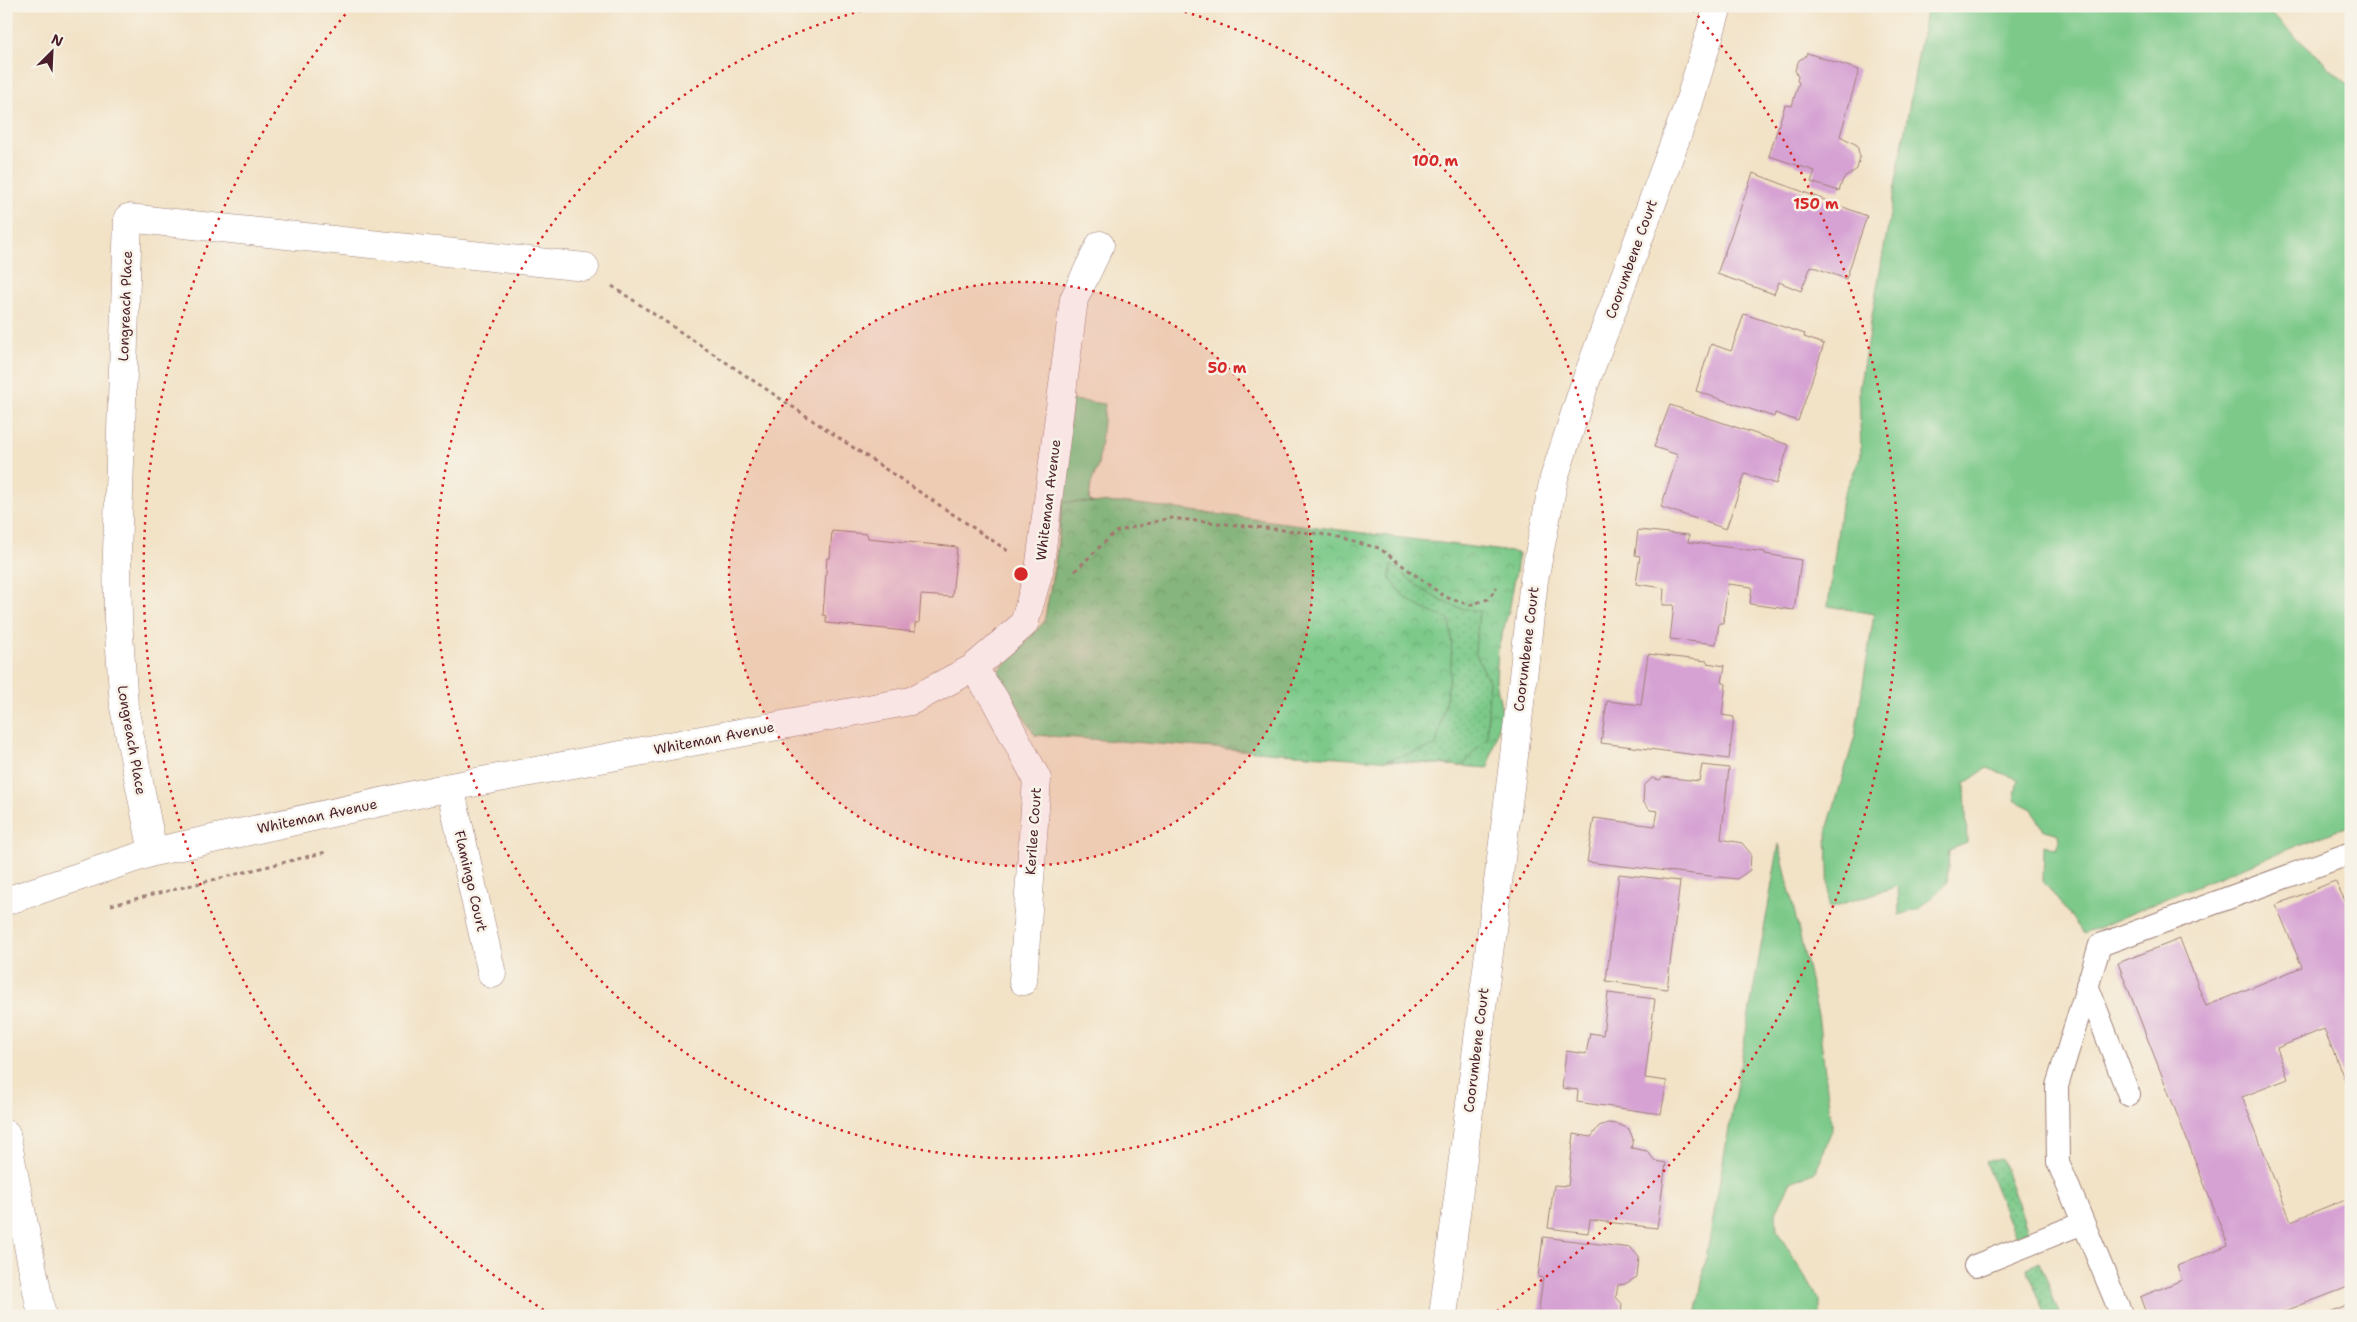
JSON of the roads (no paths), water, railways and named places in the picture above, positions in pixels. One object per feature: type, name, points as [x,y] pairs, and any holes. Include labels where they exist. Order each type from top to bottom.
[{"type":"street","name":"Coorumbene Court","points":[[1443,1316],[1514,756],[1534,580],[1554,478],[1584,386],[1688,106],[1718,6]]},
{"type":"street","name":"Longreach Place","points":[[153,852],[124,707],[118,619],[117,553],[128,218],[585,267]]},
{"type":"street","name":"Whiteman Avenue","points":[[6,901],[153,852],[450,787],[911,701],[973,668],[1024,624],[1039,571],[1074,299],[1100,245]]},
{"type":"street","name":"Kerilee Court","points":[[973,668],[994,698],[1037,779],[1024,981]]},
{"type":"street","name":"Flamingo Court","points":[[450,787],[492,974]]},
{"type":"street","points":[[6,1134],[42,1316]]},
{"type":"lane","points":[[2122,1316],[2058,1162],[2057,1086],[2100,945],[2351,853]]},
{"type":"lane","points":[[2087,986],[2129,1095]]},
{"type":"lane","points":[[1975,1266],[2083,1223]]}]
